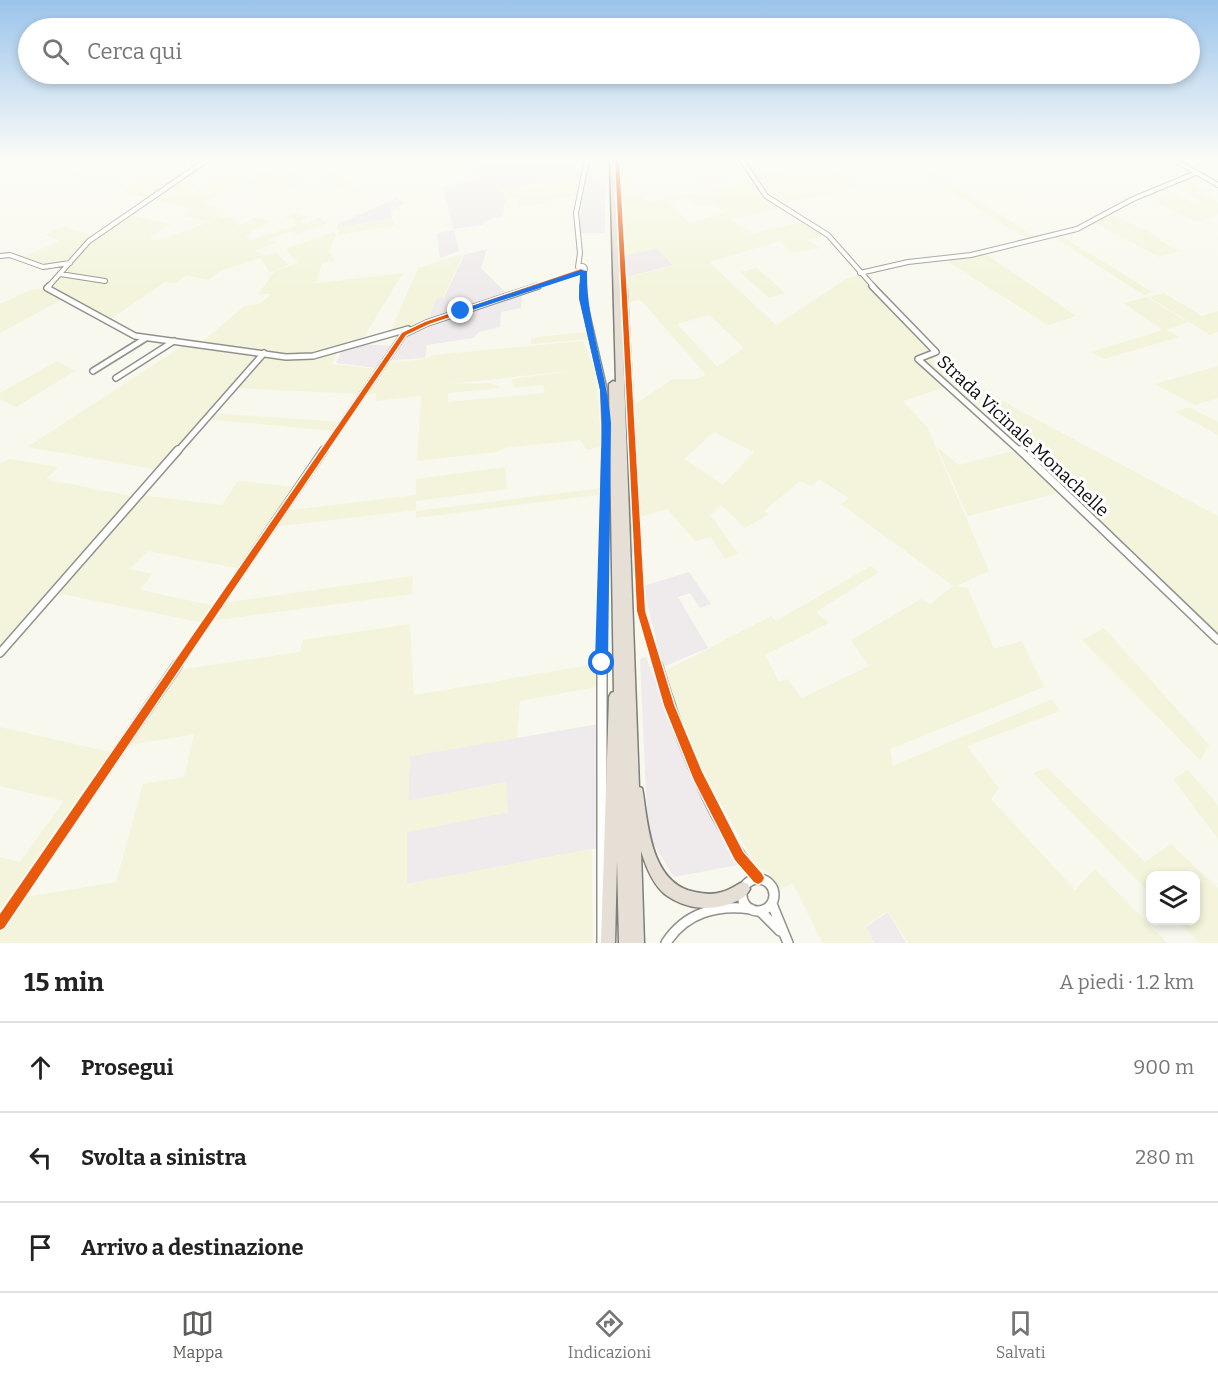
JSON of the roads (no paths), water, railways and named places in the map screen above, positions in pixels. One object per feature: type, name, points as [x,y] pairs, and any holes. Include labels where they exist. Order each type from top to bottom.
[{"type":"highway","points":[[609,203],[626,943]]},
{"type":"highway","points":[[616,203],[637,943]]},
{"type":"highway","points":[[608,943],[610,778],[619,641]]},
{"type":"highway","points":[[631,748],[641,830],[653,868],[663,883],[676,893],[693,901],[715,901],[736,895],[743,889]]},
{"type":"street","points":[[142,203],[89,240],[47,288],[129,333],[147,338],[286,357],[313,356],[408,329],[581,268]]},
{"type":"street","points":[[579,203],[576,223],[583,298],[604,390],[606,423],[602,663],[602,943]]},
{"type":"street","points":[[617,203],[635,542],[641,611],[669,705],[698,776],[739,856],[758,878],[771,888],[772,904],[785,939]]},
{"type":"street","name":"Strada Vicinale Monachelle","points":[[777,203],[817,225],[838,245],[860,273],[936,352],[918,359],[1011,442],[1218,639]]},
{"type":"street","points":[[860,273],[908,262],[971,255],[1077,229],[1126,203]]},
{"type":"street","points":[[0,256],[10,255],[43,267],[70,263]]},
{"type":"street","points":[[60,274],[105,281]]},
{"type":"street","points":[[0,924],[408,329]]},
{"type":"street","points":[[93,371],[147,338]]},
{"type":"street","points":[[116,378],[175,341]]},
{"type":"street","points":[[0,653],[264,354]]},
{"type":"street","points":[[751,909],[744,901],[743,889],[749,880],[758,878]]},
{"type":"street","points":[[762,913],[772,904]]},
{"type":"street","points":[[666,943],[671,934],[684,921],[717,908],[736,906],[762,913],[785,939]]}]
